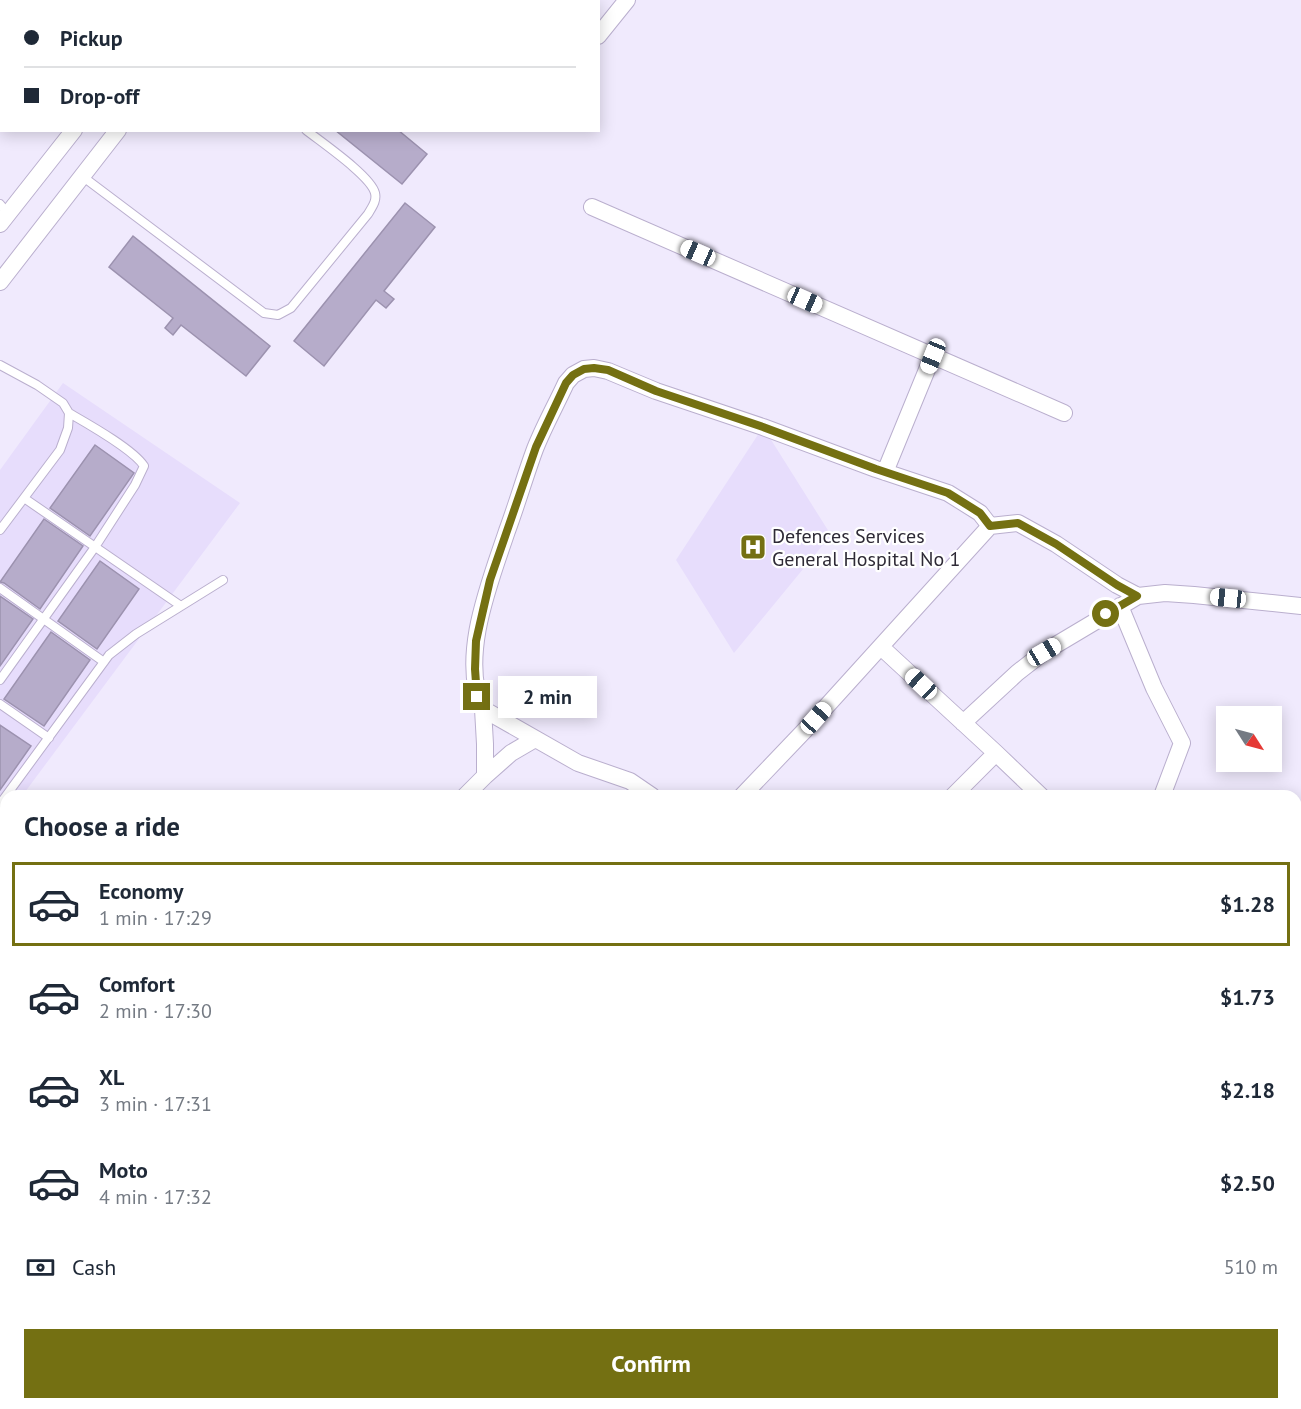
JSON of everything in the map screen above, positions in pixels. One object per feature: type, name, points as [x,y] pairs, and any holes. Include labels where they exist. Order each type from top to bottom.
[{"type":"street","points":[[600,34],[627,0]]},
{"type":"street","points":[[3,214],[72,132]]},
{"type":"street","points":[[0,282],[116,132]]},
{"type":"street","points":[[592,207],[1064,413]]},
{"type":"street","points":[[885,472],[933,356]]},
{"type":"street","points":[[485,776],[483,708],[477,697],[475,669],[476,641],[490,580],[536,447],[566,383],[573,375],[584,369],[608,370],[656,391],[948,493],[980,513],[990,526]]},
{"type":"street","points":[[748,790],[990,526],[1018,523],[1056,544],[1137,596]]},
{"type":"street","points":[[963,723],[1017,673],[1044,652],[1137,596],[1165,593],[1301,606]]},
{"type":"street","points":[[1120,606],[1154,688],[1182,743],[1164,790]]},
{"type":"street","points":[[881,647],[1035,790]]},
{"type":"street","points":[[483,708],[578,763],[630,782],[643,790]]},
{"type":"street","points":[[471,790],[511,753],[534,739]]},
{"type":"street","points":[[959,790],[996,753]]},
{"type":"lane","points":[[82,176],[264,313],[278,315],[291,308],[375,203],[372,185],[364,176],[309,132]]},
{"type":"lane","points":[[0,365],[46,391],[63,403],[69,413],[141,460],[144,466],[135,485],[95,547],[0,680]]},
{"type":"lane","points":[[0,530],[60,450],[68,428],[69,413]]},
{"type":"lane","points":[[24,498],[181,606]]},
{"type":"lane","points":[[10,790],[110,655],[136,634],[223,580]]},
{"type":"lane","points":[[0,588],[104,662]]},
{"type":"lane","points":[[0,704],[49,738]]},
{"type":"shaded area","points":[[63,383],[240,503],[26,790],[0,790],[0,470]]},
{"type":"shaded area","name":"Defences Services General Hospital No 1","points":[[763,427],[831,535],[734,653],[676,560]]},
{"type":"building","points":[[337,132],[400,132],[427,154],[402,184]]},
{"type":"building","points":[[405,203],[435,227],[384,291],[394,299],[386,308],[376,300],[324,366],[294,341]]},
{"type":"building","points":[[133,236],[270,346],[246,376],[181,325],[173,335],[165,328],[173,318],[109,267]]},
{"type":"building","points":[[95,445],[134,473],[90,536],[50,508]]},
{"type":"building","points":[[44,519],[83,546],[40,609],[0,582]]},
{"type":"building","points":[[100,561],[139,589],[97,649],[58,621]]},
{"type":"building","points":[[0,596],[33,619],[0,666]]},
{"type":"building","points":[[51,632],[90,660],[44,726],[4,699]]},
{"type":"building","points":[[0,725],[31,746],[0,790]]},
{"type":"place","name":"Defences Services General Hospital No 1","points":[[753,547]]},
{"type":"route","points":[[477,697],[476,641],[490,580],[536,447],[566,383],[573,375],[584,369],[608,370],[656,391],[948,493],[980,513],[990,526],[1018,523],[1056,544],[1137,596],[1106,614]]}]
